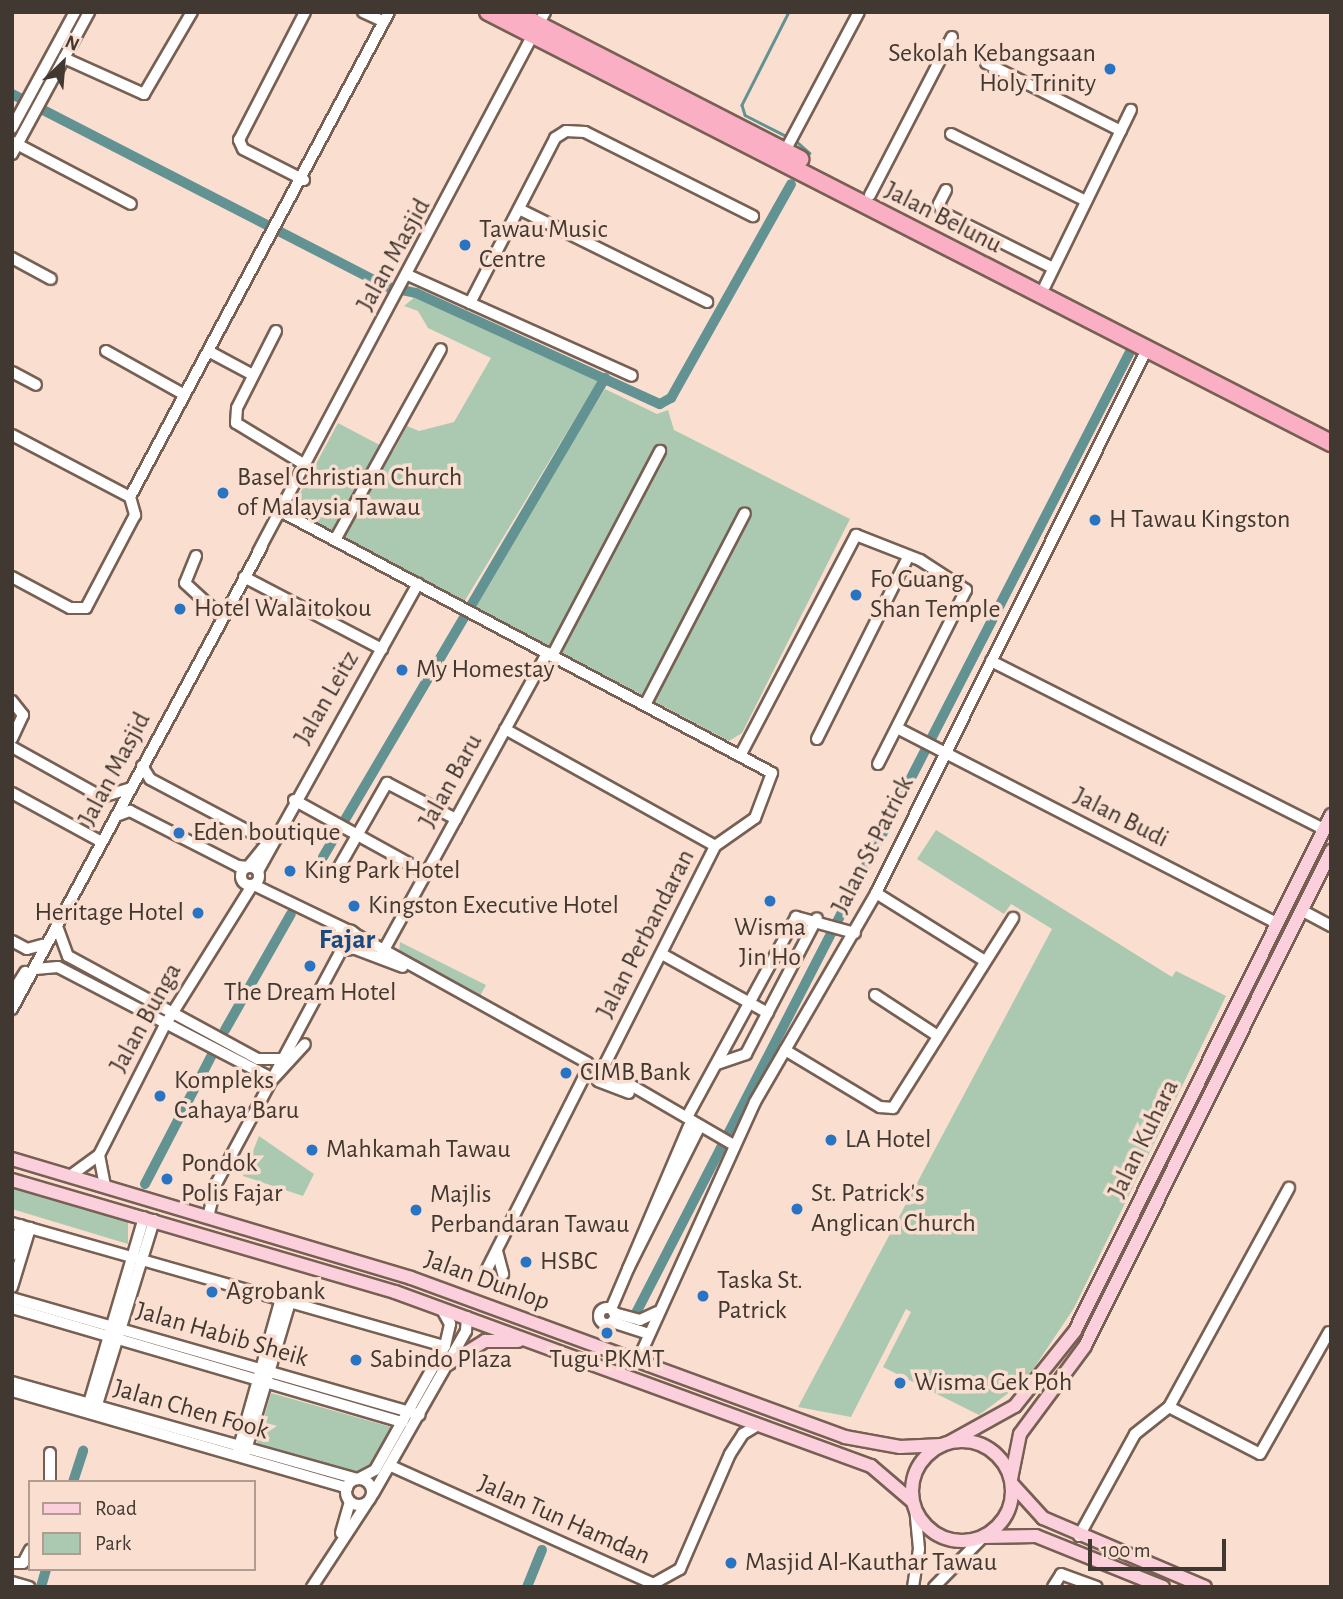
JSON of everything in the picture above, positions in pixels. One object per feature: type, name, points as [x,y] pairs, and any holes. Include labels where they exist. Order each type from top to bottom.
[{"type":"highway","points":[[488,12],[539,24]]},
{"type":"highway","points":[[514,12],[539,24]]},
{"type":"highway","name":"Jalan Belunu","points":[[539,24],[789,143],[870,195],[1331,433]]},
{"type":"highway","name":"Jalan Belunu","points":[[539,24],[1147,349],[1331,443]]},
{"type":"main road","name":"Jalan Kuhara","points":[[946,1444],[1015,1406],[1061,1353],[1331,815]]},
{"type":"main road","name":"Jalan Kuhara","points":[[1012,1482],[1020,1434],[1085,1346],[1331,851]]},
{"type":"main road","points":[[1172,1136],[1195,1105],[1207,1100]]},
{"type":"main road","name":"Jalan Dunlop","points":[[12,1159],[411,1278],[854,1440],[946,1444]]},
{"type":"main road","name":"Jalan Dunlop","points":[[12,1180],[149,1219],[467,1317],[871,1466],[914,1504]]},
{"type":"main road","points":[[411,1278],[460,1303],[467,1317]]},
{"type":"main road","points":[[448,1364],[485,1341],[535,1342]]},
{"type":"main road","points":[[638,1360],[673,1392]]},
{"type":"main road","points":[[1163,1587],[1036,1536],[949,1539],[922,1521],[914,1504],[915,1475],[946,1444],[966,1441],[995,1453],[1012,1482],[1043,1518],[1079,1536],[1205,1587]]},
{"type":"main road","points":[[982,1538],[1006,1517],[1012,1482]]},
{"type":"street","points":[[12,128],[75,12]]},
{"type":"street","points":[[89,12],[14,147],[131,204]]},
{"type":"street","points":[[64,58],[144,94],[192,12]]},
{"type":"street","points":[[304,180],[243,149],[239,140],[305,12]]},
{"type":"street","points":[[12,577],[81,610],[116,556],[135,515],[130,497],[280,226],[387,17],[363,12]]},
{"type":"street","points":[[789,143],[859,12]]},
{"type":"street","name":"Jalan Masjid","points":[[258,552],[398,296],[539,24]]},
{"type":"street","points":[[870,195],[951,37]]},
{"type":"street","points":[[985,63],[1121,131]]},
{"type":"street","points":[[1045,286],[1131,110]]},
{"type":"street","points":[[470,303],[555,138],[572,129],[753,216]]},
{"type":"street","points":[[951,134],[1086,201]]},
{"type":"street","points":[[946,190],[939,204],[943,213],[1054,268]]},
{"type":"street","points":[[519,209],[707,302]]},
{"type":"street","points":[[12,258],[51,279]]},
{"type":"street","points":[[407,279],[470,303],[632,376]]},
{"type":"street","points":[[276,331],[253,374],[236,423],[305,465]]},
{"type":"street","points":[[335,540],[441,349]]},
{"type":"street","name":"Jalan St Patrick","points":[[638,1360],[725,1141],[785,1050],[855,933],[1147,349]]},
{"type":"street","points":[[106,351],[186,395]]},
{"type":"street","points":[[210,352],[253,374]]},
{"type":"street","points":[[12,372],[36,385]]},
{"type":"street","points":[[12,435],[130,497]]},
{"type":"street","name":"Jalan Baru","points":[[385,948],[660,451]]},
{"type":"street","name":"Jalan Masjid","points":[[12,1009],[58,929],[222,617],[282,512],[288,494]]},
{"type":"street","points":[[282,512],[740,755],[772,773],[774,781],[755,818],[715,846],[699,834],[505,729]]},
{"type":"street","points":[[645,705],[745,513]]},
{"type":"street","points":[[740,755],[851,537],[959,580],[967,590],[878,764]]},
{"type":"street","points":[[197,556],[185,583],[222,617]]},
{"type":"street","points":[[817,739],[907,559]]},
{"type":"street","points":[[244,577],[382,649]]},
{"type":"street","name":"Jalan Leitz","points":[[271,838],[418,584]]},
{"type":"street","points":[[991,661],[1323,830]]},
{"type":"street","points":[[12,701],[23,715],[12,739]]},
{"type":"street","name":"Jalan Budi","points":[[897,728],[1276,923]]},
{"type":"street","points":[[12,747],[102,797],[117,797],[131,787]]},
{"type":"street","points":[[142,766],[150,779],[271,838]]},
{"type":"street","points":[[339,867],[387,783],[456,819]]},
{"type":"street","points":[[12,793],[102,842]]},
{"type":"street","points":[[294,800],[426,873]]},
{"type":"street","points":[[116,816],[130,811],[217,857],[351,932],[370,947],[559,1047],[690,1130],[725,1141]]},
{"type":"street","name":"Jalan Bunga","points":[[69,1176],[99,1155],[165,1025],[237,904],[271,838]]},
{"type":"street","name":"Jalan Perbandaran","points":[[487,1269],[577,1096],[615,1043],[715,846]]},
{"type":"street","points":[[876,892],[985,961]]},
{"type":"street","points":[[1301,910],[1331,926]]},
{"type":"street","points":[[12,993],[64,914]]},
{"type":"street","points":[[612,1315],[628,1269],[717,1063],[796,917],[817,918],[855,933]]},
{"type":"street","points":[[324,918],[344,946]]},
{"type":"street","points":[[717,1063],[743,1058],[817,918]]},
{"type":"street","points":[[785,1050],[887,1109],[914,1074],[1013,918]]},
{"type":"street","points":[[58,929],[68,956],[258,1059],[283,1059]]},
{"type":"street","points":[[370,947],[394,931]]},
{"type":"street","points":[[208,1217],[216,1184],[266,1093],[269,1078],[283,1059],[351,932]]},
{"type":"street","points":[[344,946],[351,932]]},
{"type":"street","points":[[12,942],[27,949],[42,945]]},
{"type":"street","points":[[344,946],[385,948],[422,974]]},
{"type":"street","points":[[662,954],[768,1013]]},
{"type":"street","points":[[35,969],[58,967],[269,1078]]},
{"type":"street","points":[[876,995],[938,1036]]},
{"type":"street","points":[[269,1078],[304,1044]]},
{"type":"street","points":[[99,1155],[105,1186]]},
{"type":"street","points":[[1079,1536],[1135,1434],[1169,1407],[1289,1188]]},
{"type":"street","points":[[91,1409],[149,1219]]},
{"type":"street","points":[[21,1225],[444,1346]]},
{"type":"street","points":[[12,1255],[21,1225]]},
{"type":"street","points":[[12,1287],[21,1225]]},
{"type":"street","points":[[497,1251],[503,1275]]},
{"type":"street","name":"Jalan Habib Sheik","points":[[12,1298],[115,1333]]},
{"type":"street","points":[[241,1453],[285,1300]]},
{"type":"street","name":"Jalan Habib Sheik","points":[[12,1308],[115,1333],[410,1416]]},
{"type":"street","points":[[312,1587],[341,1536],[391,1466],[410,1416],[444,1346],[450,1324],[441,1308]]},
{"type":"street","points":[[612,1315],[639,1320],[658,1311]]},
{"type":"street","points":[[612,1315],[648,1334]]},
{"type":"street","points":[[341,1536],[350,1502],[347,1488],[375,1470],[448,1364],[467,1317]]},
{"type":"street","points":[[1169,1407],[1260,1454],[1329,1332]]},
{"type":"street","name":"Jalan Chen Fook","points":[[12,1382],[347,1488]]},
{"type":"street","name":"Jalan Chen Fook","points":[[12,1391],[91,1409]]},
{"type":"street","name":"Jalan Tun Hamdan","points":[[391,1466],[652,1585],[680,1569],[736,1443],[758,1425]]},
{"type":"street","points":[[50,1453],[50,1480]]},
{"type":"street","name":"Jalan Chen Fook","points":[[241,1453],[358,1479]]},
{"type":"street","points":[[358,1479],[369,1483],[370,1499]]},
{"type":"street","points":[[350,1502],[370,1499]]},
{"type":"street","points":[[913,1587],[919,1549],[914,1504]]},
{"type":"street","points":[[934,1587],[982,1538]]},
{"type":"street","points":[[12,1563],[23,1563],[28,1554]]},
{"type":"street","points":[[1053,1587],[1061,1574],[1097,1587]]},
{"type":"street","points":[[12,1582],[29,1587]]},
{"type":"green space","points":[[416,296],[599,379],[464,602],[291,510],[338,423],[393,452],[407,426],[419,431],[454,422],[491,358],[428,328],[418,311],[404,306]]},
{"type":"green space","points":[[605,389],[657,414],[668,410],[674,430],[850,519],[742,733],[729,741],[472,605]]},
{"type":"green space","points":[[936,830],[1172,977],[1176,971],[1226,996],[1074,1308],[1026,1380],[979,1415],[883,1367],[911,1312],[906,1309],[851,1417],[798,1407],[1052,929],[1011,904],[1004,914],[917,859]]},
{"type":"green space","points":[[400,942],[486,985],[480,996],[399,951]]},
{"type":"green space","points":[[259,1136],[314,1174],[303,1196],[243,1176]]},
{"type":"green space","points":[[12,1186],[128,1219],[128,1244],[12,1209]]},
{"type":"green space","points":[[271,1393],[391,1427],[366,1477],[256,1446]]},
{"type":"waterway","points":[[789,12],[742,105],[745,115],[790,138]]},
{"type":"waterway","points":[[12,94],[388,287],[416,293],[660,404],[671,398],[791,184]]},
{"type":"waterway","points":[[796,141],[810,153]]},
{"type":"waterway","points":[[635,1315],[1130,352]]},
{"type":"waterway","points":[[323,857],[605,378]]},
{"type":"waterway","points":[[225,1030],[291,914]]},
{"type":"waterway","points":[[145,1184],[212,1055]]},
{"type":"waterway","points":[[74,1480],[83,1451]]},
{"type":"waterway","points":[[527,1587],[542,1550]]},
{"type":"waterway","points":[[41,1587],[45,1571]]},
{"type":"place","name":"Sekolah Kebangsaan Holy Trinity","points":[[1110,69]]},
{"type":"place","name":"Tawau Music Centre","points":[[465,245]]},
{"type":"place","name":"Basel Christian Church of Malaysia Tawau","points":[[223,493]]},
{"type":"place","name":"H Tawau Kingston","points":[[1095,520]]},
{"type":"place","name":"Fo Guang Shan Temple","points":[[856,595]]},
{"type":"place","name":"Hotel Walaitokou","points":[[180,609]]},
{"type":"place","name":"My Homestay","points":[[402,670]]},
{"type":"place","name":"Eden boutique","points":[[179,833]]},
{"type":"place","name":"King Park Hotel","points":[[290,871]]},
{"type":"place","name":"Wisma Jin Ho","points":[[770,901]]},
{"type":"place","name":"Kingston Executive Hotel","points":[[354,906]]},
{"type":"place","name":"Heritage Hotel","points":[[198,913]]},
{"type":"place","name":"The Dream Hotel","points":[[310,966]]},
{"type":"place","name":"CIMB Bank","points":[[566,1073]]},
{"type":"place","name":"Kompleks Cahaya Baru","points":[[160,1096]]},
{"type":"place","name":"LA Hotel","points":[[831,1140]]},
{"type":"place","name":"Mahkamah Tawau","points":[[312,1150]]},
{"type":"place","name":"Pondok Polis Fajar","points":[[167,1179]]},
{"type":"place","name":"St. Patrick's Anglican Church","points":[[797,1209]]},
{"type":"place","name":"Majlis Perbandaran Tawau","points":[[416,1210]]},
{"type":"place","name":"HSBC","points":[[526,1262]]},
{"type":"place","name":"Agrobank","points":[[212,1292]]},
{"type":"place","name":"Taska St. Patrick","points":[[703,1296]]},
{"type":"place","name":"Tugu PKMT","points":[[607,1333]]},
{"type":"place","name":"Sabindo Plaza","points":[[356,1360]]},
{"type":"place","name":"Wisma Gek Poh","points":[[900,1383]]},
{"type":"place","name":"Masjid Al-Kauthar Tawau","points":[[731,1563]]},
{"type":"district","name":"Fajar","points":[[347,940]]}]
